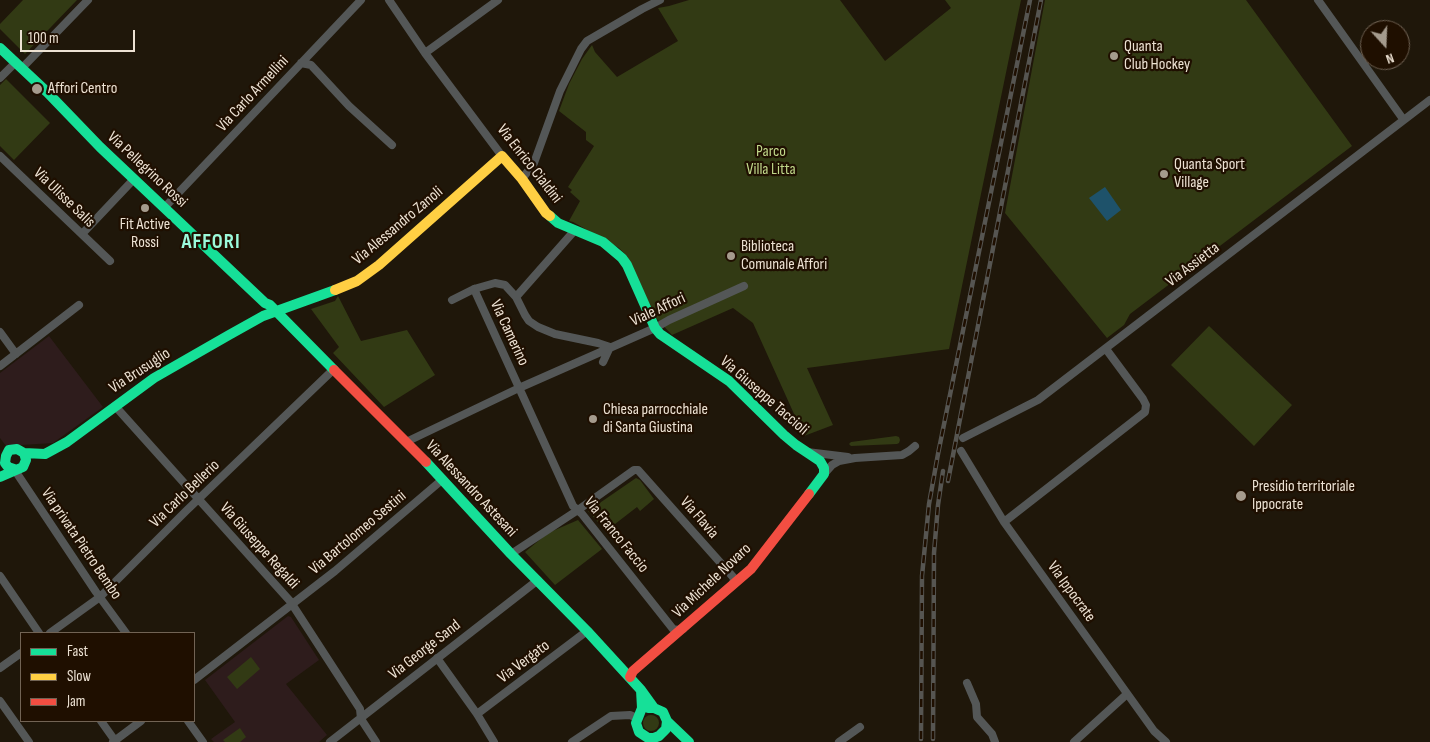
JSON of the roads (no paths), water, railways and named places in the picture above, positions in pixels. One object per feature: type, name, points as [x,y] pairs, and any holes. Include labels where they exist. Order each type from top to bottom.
[{"type":"street","points":[[0,78],[19,65],[88,0]]},
{"type":"street","name":"Via Carlo Armellini","points":[[165,207],[361,0]]},
{"type":"street","name":"Via Enrico Cialdini","points":[[389,0],[425,53],[546,213],[564,226],[603,242],[625,261],[655,328]]},
{"type":"street","points":[[425,53],[498,0]]},
{"type":"street","points":[[642,9],[648,0]]},
{"type":"street","points":[[522,179],[534,163],[560,91],[581,49],[591,38],[660,0]]},
{"type":"street","points":[[1318,0],[1403,119]]},
{"type":"street","name":"Via Pellegrino Rossi","points":[[0,48],[100,147],[265,303],[270,305],[275,312]]},
{"type":"street","points":[[301,63],[311,65],[349,106],[392,145]]},
{"type":"street","name":"Via Assietta","points":[[963,438],[1038,400],[1106,350],[1430,100]]},
{"type":"street","name":"Via Ulisse Salis","points":[[0,156],[110,261]]},
{"type":"street","name":"Via Alessandro Zanoli","points":[[275,312],[357,281],[379,265],[502,156]]},
{"type":"street","points":[[82,234],[134,179]]},
{"type":"street","points":[[516,297],[575,230]]},
{"type":"street","points":[[452,300],[474,289],[495,283],[508,287],[516,297],[529,321],[536,326],[555,334],[610,347],[603,362]]},
{"type":"street","name":"Viale Affori","points":[[522,389],[744,286]]},
{"type":"street","name":"Via Camerino","points":[[474,289],[522,389]]},
{"type":"street","points":[[0,366],[79,305]]},
{"type":"street","name":"Via Alessandro Astesani","points":[[275,312],[443,479],[511,554],[588,631],[630,677],[654,708],[662,712],[667,721],[686,739]]},
{"type":"street","name":"Via Brusuglio","points":[[14,469],[7,465],[2,454],[10,450],[19,449],[24,453],[45,454],[67,442],[154,378],[263,316],[275,312]]},
{"type":"street","name":"Via Giuseppe Taccioli","points":[[655,328],[663,336],[729,381],[774,426],[822,463],[824,474]]},
{"type":"street","points":[[0,332],[16,354]]},
{"type":"street","points":[[1004,522],[1145,412],[1146,405],[1143,398],[1106,350]]},
{"type":"street","name":"Via Carlo Bellerio","points":[[51,632],[100,597],[186,511],[334,369]]},
{"type":"street","points":[[406,442],[522,389]]},
{"type":"street","name":"Via Franco Faccio","points":[[522,389],[573,506],[674,629],[683,629]]},
{"type":"street","name":"Via Giuseppe Regaldi","points":[[115,406],[293,604],[360,709],[361,719],[376,742]]},
{"type":"street","name":"Via Giuseppe Taccioli","points":[[824,474],[835,463],[844,460],[902,455],[915,446]]},
{"type":"street","name":"Via Giuseppe Taccioli","points":[[805,451],[855,458]]},
{"type":"street","name":"Via Ippocrate","points":[[961,451],[1004,522],[1154,731],[1166,742]]},
{"type":"street","points":[[0,476],[14,469],[21,468],[26,460],[24,453]]},
{"type":"street","name":"Via privata Pietro Bembo","points":[[14,469],[125,632]]},
{"type":"street","name":"Via Flavia","points":[[578,510],[634,470],[638,470],[734,578],[733,585]]},
{"type":"street","name":"Via Michele Novaro","points":[[630,677],[633,671],[751,569],[824,474]]},
{"type":"street","name":"Via Bartolomeo Sestini","points":[[195,679],[335,571],[443,479]]},
{"type":"street","points":[[511,554],[578,510]]},
{"type":"street","points":[[0,576],[38,632]]},
{"type":"street","name":"Via George Sand","points":[[330,742],[538,580]]},
{"type":"street","name":"Via Vergato","points":[[477,714],[588,631]]},
{"type":"street","points":[[0,668],[20,654]]},
{"type":"street","points":[[437,658],[477,714],[494,742]]},
{"type":"street","points":[[967,683],[976,704],[977,717],[992,734],[995,742]]},
{"type":"street","points":[[641,690],[642,708],[636,723],[639,732],[650,740],[664,732],[667,721]]},
{"type":"street","points":[[1074,742],[1127,694]]},
{"type":"street","points":[[0,701],[29,742]]},
{"type":"street","points":[[572,742],[611,716],[639,715],[649,708],[654,708]]},
{"type":"street","points":[[102,722],[115,741],[139,722]]},
{"type":"street","points":[[189,722],[203,742]]},
{"type":"street","points":[[839,742],[860,727]]},
{"type":"street","name":"Via Alessandro Astesani","points":[[664,732],[686,739]]},
{"type":"water","points":[[1105,187],[1121,210],[1107,221],[1089,198]]},
{"type":"railway","points":[[921,739],[922,576],[929,504],[1030,0]]},
{"type":"railway","points":[[948,481],[1041,0]]},
{"type":"railway","points":[[933,739],[934,553],[943,471]]},
{"type":"place","name":"Quanta Club Hockey","points":[[1114,56]]},
{"type":"place","name":"Affori Centro","points":[[37,89]]},
{"type":"place","name":"Quanta Sport Village","points":[[1164,174]]},
{"type":"place","name":"Fit Active Rossi","points":[[145,208]]},
{"type":"place","name":"Biblioteca Comunale Affori","points":[[731,256]]},
{"type":"place","name":"Chiesa parrocchiale di Santa Giustina","points":[[593,419]]},
{"type":"place","name":"Presidio territoriale Ippocrate","points":[[1241,496]]},
{"type":"district","name":"AFFORI","points":[[211,243]]},
{"type":"park label","name":"Parco Villa Litta","points":[[771,161]]}]
